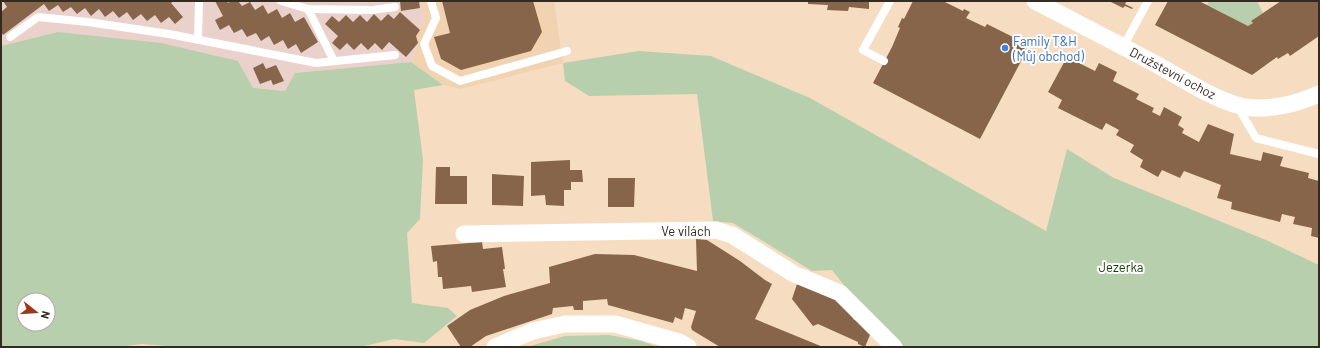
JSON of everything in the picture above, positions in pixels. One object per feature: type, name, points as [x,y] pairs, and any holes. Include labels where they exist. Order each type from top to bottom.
[{"type":"street","name":"Družstevní ochoz","points":[[1034,1],[1123,46],[1218,98],[1236,105],[1257,108],[1276,107],[1296,103],[1319,94]]},
{"type":"street","name":"Ve vilách","points":[[464,234],[716,230],[732,235],[794,274],[840,292],[894,347]]},
{"type":"street","points":[[495,347],[533,331],[565,324],[615,324],[680,342],[688,347]]},
{"type":"lane","points":[[198,40],[199,1]]},
{"type":"lane","points":[[281,1],[308,9],[372,10],[395,7]]},
{"type":"lane","points":[[432,1],[436,18],[424,44],[432,66],[460,81],[567,51]]},
{"type":"lane","points":[[884,61],[863,50],[890,1]]},
{"type":"lane","points":[[1123,46],[1148,1]]},
{"type":"lane","points":[[308,9],[334,60]]},
{"type":"lane","points":[[10,37],[38,17],[88,22],[169,34],[316,63],[395,55]]},
{"type":"lane","points":[[1236,105],[1256,138],[1319,154]]},
{"type":"shaded area","points":[[1,1],[420,1],[424,19],[416,36],[418,43],[411,62],[295,73],[285,91],[253,88],[238,61],[58,32],[1,46]]},
{"type":"shaded area","points":[[420,1],[554,1],[563,63],[461,89],[443,85],[411,62],[418,43],[416,36],[424,19]]},
{"type":"green space","points":[[1209,1],[1257,1],[1263,13],[1251,21],[1253,23],[1248,26],[1207,5]]},
{"type":"green space","points":[[58,32],[161,43],[238,61],[253,88],[285,91],[295,73],[411,62],[443,85],[414,90],[423,159],[420,219],[407,233],[412,303],[448,308],[457,316],[424,343],[394,339],[360,347],[178,347],[142,344],[117,347],[1,347],[1,46]]},
{"type":"green space","name":"Jezerka","points":[[639,51],[711,56],[810,98],[1046,231],[1067,149],[1114,178],[1266,240],[1319,265],[1319,347],[904,347],[854,298],[832,270],[812,271],[733,223],[713,221],[697,94],[589,96],[565,81],[563,63]]},
{"type":"green space","points":[[609,335],[641,341],[658,347],[527,347],[565,336]]},
{"type":"building","points":[[3,1],[174,1],[171,3],[183,17],[175,24],[169,17],[161,23],[155,15],[147,21],[141,14],[133,20],[127,12],[119,18],[113,11],[105,17],[99,9],[91,16],[85,8],[77,14],[71,7],[63,12],[58,5],[49,11],[44,4],[3,35],[1,32],[1,12],[7,7]]},
{"type":"building","points":[[215,1],[227,1],[228,3],[231,1],[238,1],[242,6],[250,2],[255,10],[263,5],[268,14],[277,9],[282,18],[290,13],[295,22],[304,17],[318,42],[301,53],[296,44],[288,49],[283,40],[274,45],[269,36],[261,41],[256,33],[247,37],[242,29],[234,33],[229,25],[220,30],[215,20],[223,16]]},
{"type":"building","points":[[400,1],[419,1],[420,8],[401,11]]},
{"type":"building","points":[[442,1],[533,1],[542,32],[531,51],[461,70],[441,59],[434,37],[450,33]]},
{"type":"building","points":[[808,1],[869,1],[869,9],[849,7],[848,11],[827,10],[828,5],[808,4]]},
{"type":"building","points":[[913,1],[943,1],[963,11],[964,9],[970,12],[966,18],[985,27],[987,24],[1015,38],[1013,42],[1027,50],[980,139],[873,83],[892,47],[900,28],[898,27],[902,18],[904,19]]},
{"type":"building","points":[[1109,1],[1127,1],[1125,4],[1133,8],[1132,9],[1125,6],[1123,8]]},
{"type":"building","points":[[1168,1],[1199,1],[1248,26],[1253,23],[1251,21],[1281,1],[1319,1],[1319,36],[1290,56],[1288,53],[1278,59],[1277,57],[1252,75],[1155,25]]},
{"type":"building","points":[[400,12],[420,30],[416,36],[418,43],[406,57],[389,42],[382,50],[375,43],[368,50],[361,43],[354,50],[347,43],[340,50],[332,43],[338,36],[325,24],[332,16],[339,22],[346,15],[353,22],[360,15],[367,22],[374,14],[381,21],[388,14],[394,19]]},
{"type":"building","points":[[1067,57],[1095,71],[1099,63],[1117,72],[1113,81],[1139,94],[1136,99],[1154,108],[1152,112],[1160,116],[1164,107],[1182,117],[1178,125],[1184,129],[1182,133],[1199,142],[1208,124],[1234,134],[1230,154],[1261,161],[1263,152],[1283,157],[1280,166],[1309,173],[1308,178],[1319,181],[1319,238],[1311,236],[1312,228],[1293,224],[1295,217],[1282,214],[1280,222],[1231,209],[1232,202],[1217,198],[1221,185],[1184,171],[1180,178],[1162,170],[1158,177],[1140,167],[1143,160],[1130,152],[1134,145],[1116,135],[1119,130],[1106,123],[1102,130],[1058,108],[1062,100],[1048,92]]},
{"type":"building","points":[[263,63],[266,69],[276,65],[284,81],[273,85],[271,80],[260,84],[253,68]]},
{"type":"building","points":[[570,160],[570,170],[582,170],[583,182],[571,182],[571,190],[564,190],[564,206],[546,205],[545,195],[531,196],[531,162]]},
{"type":"building","points":[[436,167],[450,167],[450,176],[467,176],[467,204],[435,204]]},
{"type":"building","points":[[492,174],[524,176],[523,206],[492,205]]},
{"type":"building","points":[[608,178],[635,178],[634,207],[608,207]]},
{"type":"building","points":[[696,239],[707,240],[772,284],[755,319],[823,347],[720,347],[692,330],[691,327],[696,311],[685,308],[682,320],[675,317],[673,323],[608,305],[607,299],[583,301],[583,310],[574,310],[573,306],[553,308],[552,314],[486,336],[470,347],[461,347],[447,326],[470,310],[504,296],[550,283],[549,267],[595,254],[634,255],[697,271]]},
{"type":"building","points":[[482,242],[483,249],[502,247],[506,287],[472,292],[471,286],[443,289],[442,277],[438,277],[437,261],[433,262],[431,246]]},
{"type":"building","points":[[797,284],[837,299],[855,315],[853,319],[866,325],[872,330],[865,347],[858,344],[858,342],[818,324],[813,326],[792,299]]},
{"type":"place","name":"Family T&H (Můj obchod)","points":[[1005,48]]}]
